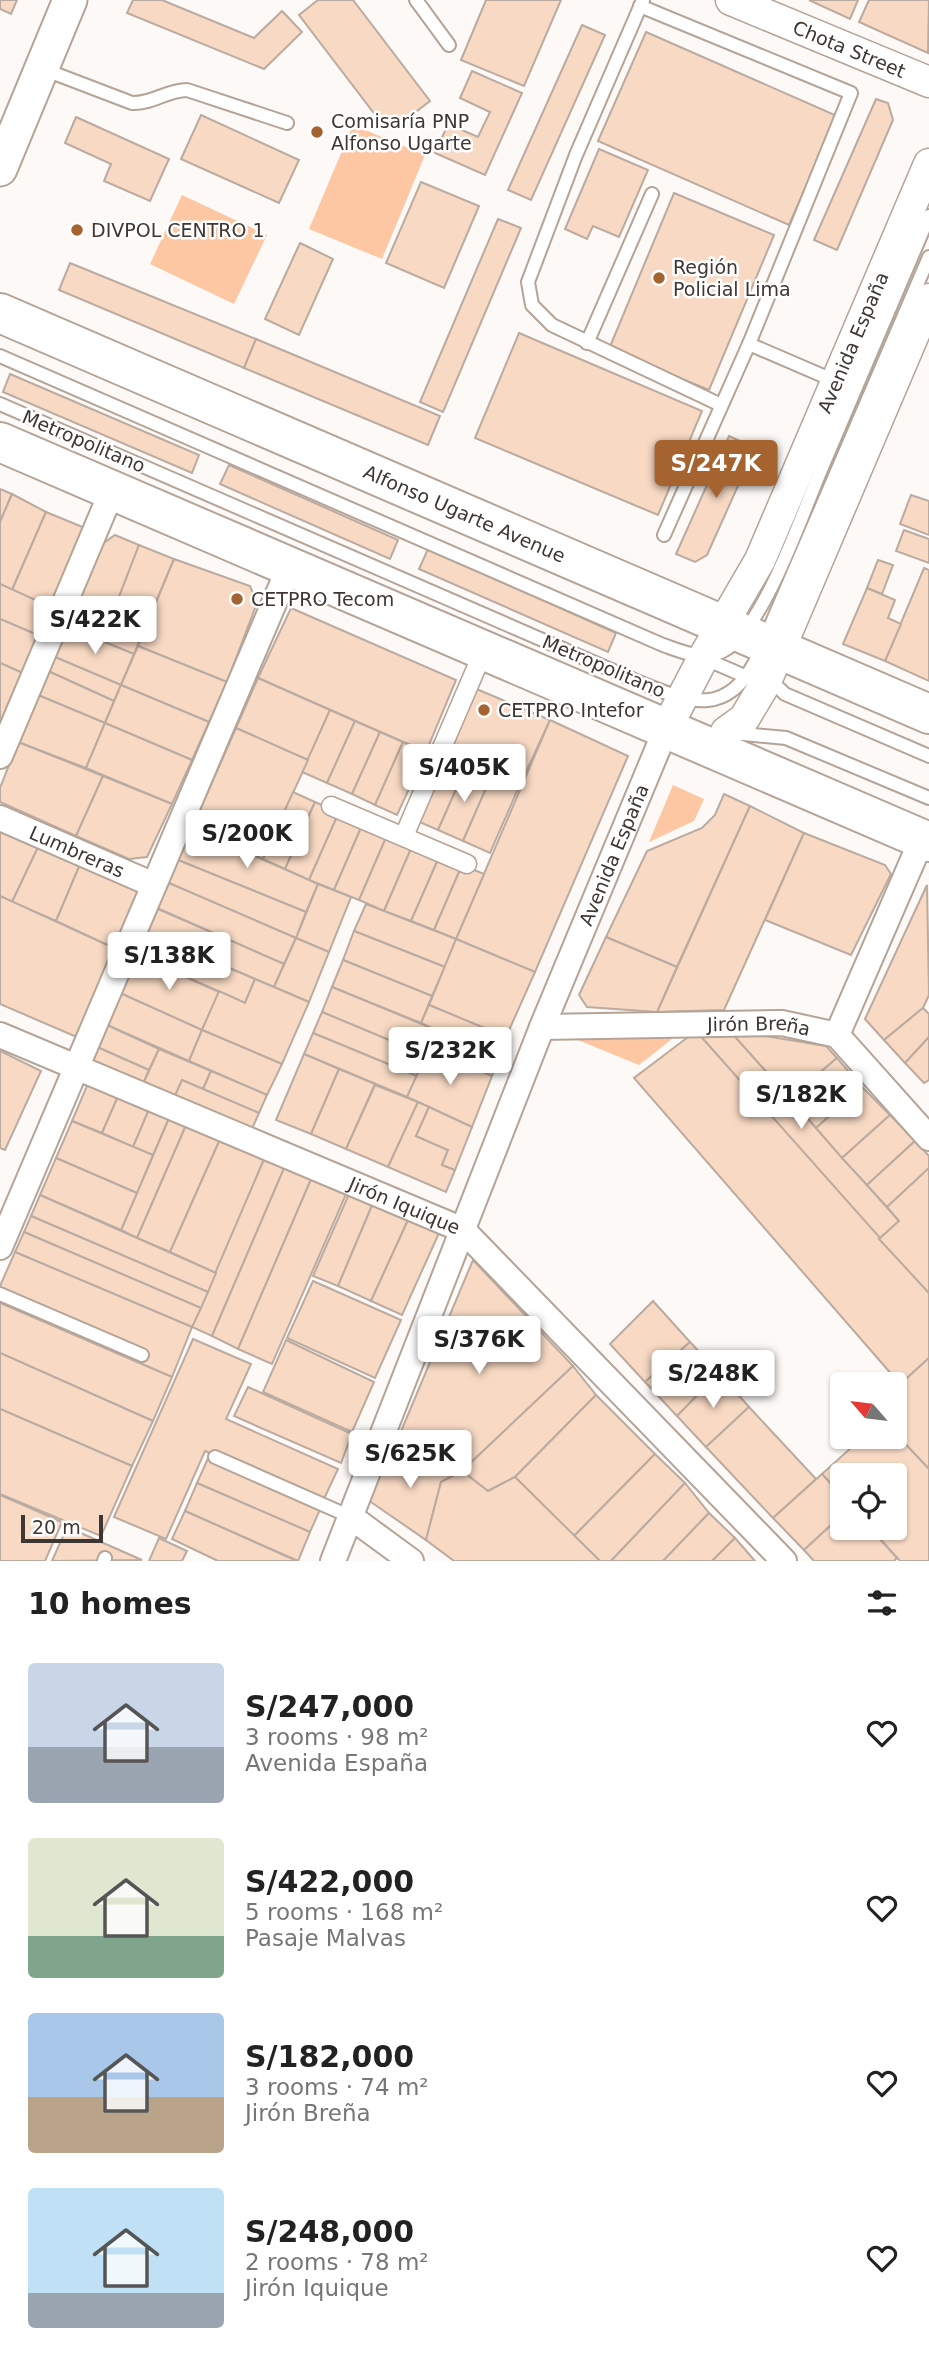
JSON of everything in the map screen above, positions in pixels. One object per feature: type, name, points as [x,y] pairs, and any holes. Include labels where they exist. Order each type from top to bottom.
[{"type":"main road","points":[[0,169],[70,0]]},
{"type":"main road","name":"Alfonso Ugarte Avenue","points":[[0,313],[756,658],[929,714]]},
{"type":"main road","points":[[0,442],[484,650],[698,724],[926,840]]},
{"type":"street","name":"Chota Street","points":[[731,0],[929,82]]},
{"type":"street","name":"Avenida España","points":[[698,724],[744,719],[756,658],[760,560],[929,164]]},
{"type":"street","name":"Avenida España","points":[[756,658],[929,299]]},
{"type":"street","points":[[0,756],[112,491]]},
{"type":"street","points":[[0,1247],[289,568]]},
{"type":"street","points":[[404,836],[484,650]]},
{"type":"street","name":"Avenida España","points":[[333,1561],[542,1027],[698,724],[703,657],[756,658]]},
{"type":"street","points":[[331,806],[467,864]]},
{"type":"street","name":"Lumbreras","points":[[0,818],[154,885]]},
{"type":"street","points":[[837,1035],[926,840]]},
{"type":"street","name":"Jirón Breña","points":[[542,1027],[782,1023],[837,1035],[929,1138]]},
{"type":"street","name":"Jirón Iquique","points":[[0,1035],[463,1230],[784,1561]]},
{"type":"street","points":[[351,1517],[411,1561]]},
{"type":"lane","points":[[416,0],[449,45]]},
{"type":"lane","points":[[664,534],[749,344],[851,93],[642,3],[576,155],[528,282],[532,305],[552,325],[721,405]]},
{"type":"lane","points":[[42,69],[132,103],[142,104],[176,90],[187,90],[287,123]]},
{"type":"lane","points":[[587,343],[652,194]]},
{"type":"lane","name":"Metropolitano","points":[[756,658],[776,573],[929,216]]},
{"type":"lane","name":"Metropolitano","points":[[0,404],[698,724],[714,700],[727,695],[756,658],[929,257]]},
{"type":"lane","points":[[749,344],[836,381]]},
{"type":"lane","points":[[0,356],[651,640],[703,657],[756,658]]},
{"type":"lane","name":"Alfonso Ugarte Avenue","points":[[756,658],[929,756]]},
{"type":"lane","points":[[698,724],[786,738],[929,799]]},
{"type":"lane","points":[[0,1294],[142,1355]]},
{"type":"lane","points":[[215,1457],[351,1517]]},
{"type":"shaded area","points":[[353,125],[425,155],[382,259],[309,229]]},
{"type":"shaded area","points":[[182,195],[267,235],[234,304],[150,264]]},
{"type":"shaded area","points":[[673,785],[704,799],[694,821],[649,842]]},
{"type":"shaded area","points":[[682,1031],[639,1065],[573,1038]]},
{"type":"building","points":[[0,0],[17,0],[11,14],[0,9]]},
{"type":"building","points":[[133,0],[162,0],[254,38],[282,11],[302,32],[264,69],[127,13]]},
{"type":"building","points":[[318,0],[353,0],[430,101],[396,127],[373,112],[299,15]]},
{"type":"building","points":[[486,0],[561,0],[524,86],[461,60]]},
{"type":"building","points":[[809,0],[858,0],[850,19]]},
{"type":"building","points":[[869,0],[929,0],[928,53],[859,22]]},
{"type":"building","points":[[582,25],[605,35],[531,200],[508,190]]},
{"type":"building","points":[[646,32],[837,116],[789,225],[598,141]]},
{"type":"building","points":[[472,71],[522,93],[485,175],[435,153],[448,124],[478,137],[490,112],[460,98]]},
{"type":"building","points":[[876,99],[888,103],[893,120],[837,250],[814,240]]},
{"type":"building","points":[[201,115],[299,160],[279,203],[181,159]]},
{"type":"building","points":[[76,117],[169,159],[150,201],[104,181],[111,164],[65,143]]},
{"type":"building","points":[[599,149],[648,170],[619,237],[593,226],[587,239],[565,229]]},
{"type":"building","points":[[421,182],[479,206],[444,288],[386,263]]},
{"type":"building","points":[[674,193],[774,235],[709,390],[609,349]]},
{"type":"building","points":[[498,219],[521,228],[443,412],[420,402]]},
{"type":"building","points":[[300,243],[333,259],[299,335],[265,319]]},
{"type":"building","points":[[70,263],[256,339],[244,368],[59,290]]},
{"type":"building","points":[[519,333],[702,411],[658,515],[475,438]]},
{"type":"building","points":[[256,339],[440,416],[428,445],[244,368]]},
{"type":"building","points":[[10,374],[199,455],[192,473],[3,392]]},
{"type":"building","points":[[729,436],[755,448],[707,555],[695,562],[676,554]]},
{"type":"building","points":[[229,465],[398,540],[390,559],[220,484]]},
{"type":"building","points":[[0,489],[12,494],[0,522]]},
{"type":"building","points":[[12,494],[46,512],[12,590],[0,584],[0,522]]},
{"type":"building","points":[[911,495],[929,501],[929,535],[900,524]]},
{"type":"building","points":[[46,512],[85,528],[51,607],[12,590]]},
{"type":"building","points":[[904,530],[929,539],[929,563],[896,551]]},
{"type":"building","points":[[115,535],[139,545],[102,641],[68,627],[101,545]]},
{"type":"building","points":[[139,545],[174,559],[134,654],[102,641]]},
{"type":"building","points":[[428,549],[616,633],[608,652],[419,569]]},
{"type":"building","points":[[174,559],[250,586],[257,603],[227,682],[138,646]]},
{"type":"building","points":[[878,560],[893,565],[882,594],[867,588]]},
{"type":"building","points":[[924,568],[929,570],[929,681],[885,661]]},
{"type":"building","points":[[0,584],[51,607],[40,636],[0,619]]},
{"type":"building","points":[[867,588],[895,600],[888,618],[901,624],[885,661],[843,644]]},
{"type":"building","points":[[291,608],[456,680],[426,752],[258,678]]},
{"type":"building","points":[[0,619],[40,636],[25,674],[0,663]]},
{"type":"building","points":[[68,627],[134,654],[121,685],[55,657]]},
{"type":"building","points":[[138,646],[227,682],[209,722],[121,685]]},
{"type":"building","points":[[55,657],[121,685],[114,701],[48,671]]},
{"type":"building","points":[[0,663],[25,674],[6,721],[0,718]]},
{"type":"building","points":[[48,671],[114,701],[105,723],[38,695]]},
{"type":"building","points":[[258,678],[330,710],[308,760],[236,728]]},
{"type":"building","points":[[121,685],[209,722],[192,760],[105,723]]},
{"type":"building","points":[[467,685],[550,720],[518,789],[437,753]]},
{"type":"building","points":[[38,695],[105,723],[86,768],[18,742]]},
{"type":"building","points":[[330,710],[355,721],[327,783],[302,772]]},
{"type":"building","points":[[550,720],[628,756],[535,972],[456,939]]},
{"type":"building","points":[[355,721],[380,732],[352,794],[327,783]]},
{"type":"building","points":[[105,723],[192,760],[172,804],[86,768]]},
{"type":"building","points":[[236,728],[308,760],[263,859],[192,828]]},
{"type":"building","points":[[380,732],[403,742],[375,805],[352,794]]},
{"type":"building","points":[[18,742],[103,776],[76,836],[0,802],[0,788]]},
{"type":"building","points":[[403,742],[426,752],[397,815],[375,805]]},
{"type":"building","points":[[437,753],[466,767],[438,830],[408,817]]},
{"type":"building","points":[[466,767],[491,777],[463,841],[438,830]]},
{"type":"building","points":[[103,776],[172,804],[147,857],[129,859],[76,836]]},
{"type":"building","points":[[491,777],[518,789],[490,853],[463,841]]},
{"type":"building","points":[[293,792],[315,802],[285,869],[263,859]]},
{"type":"building","points":[[724,794],[750,806],[677,967],[606,937],[647,851],[702,828],[715,815]]},
{"type":"building","points":[[315,802],[339,812],[309,880],[285,869]]},
{"type":"building","points":[[750,806],[804,833],[724,1010],[657,1012]]},
{"type":"building","points":[[339,812],[363,823],[334,890],[309,880]]},
{"type":"building","points":[[363,823],[388,833],[359,900],[334,890]]},
{"type":"building","points":[[0,826],[40,843],[12,902],[0,896]]},
{"type":"building","points":[[192,828],[318,884],[306,912],[178,860]]},
{"type":"building","points":[[388,833],[413,844],[384,911],[359,900]]},
{"type":"building","points":[[804,833],[885,865],[891,874],[851,955],[765,920]]},
{"type":"building","points":[[40,843],[81,862],[56,921],[12,902]]},
{"type":"building","points":[[413,844],[440,855],[411,921],[384,911]]},
{"type":"building","points":[[440,855],[462,865],[434,930],[411,921]]},
{"type":"building","points":[[178,860],[306,912],[296,938],[168,883]]},
{"type":"building","points":[[81,862],[140,889],[116,949],[56,921]]},
{"type":"building","points":[[462,865],[484,874],[456,939],[434,930]]},
{"type":"building","points":[[169,883],[296,938],[284,964],[157,908]]},
{"type":"building","points":[[318,884],[351,897],[329,952],[296,938]]},
{"type":"building","points":[[927,885],[929,995],[923,1008],[884,1040],[865,1019]]},
{"type":"building","points":[[0,896],[116,949],[79,1038],[0,1004]]},
{"type":"building","points":[[366,904],[456,939],[445,967],[354,931]]},
{"type":"building","points":[[158,909],[284,964],[274,987],[147,933]]},
{"type":"building","points":[[354,931],[445,967],[432,996],[343,960]]},
{"type":"building","points":[[147,933],[255,979],[245,1003],[137,955]]},
{"type":"building","points":[[606,937],[677,967],[657,1012],[587,1007],[579,995]]},
{"type":"building","points":[[296,938],[329,952],[309,1002],[274,987]]},
{"type":"building","points":[[456,939],[535,972],[506,1037],[429,1005]]},
{"type":"building","points":[[137,955],[219,992],[202,1030],[120,993]]},
{"type":"building","points":[[343,960],[432,996],[421,1023],[332,987]]},
{"type":"building","points":[[255,979],[309,1002],[282,1064],[202,1030],[219,991],[245,1003]]},
{"type":"building","points":[[332,987],[436,1030],[425,1055],[322,1012]]},
{"type":"building","points":[[120,993],[202,1030],[189,1061],[107,1025]]},
{"type":"building","points":[[429,1005],[506,1037],[492,1076],[429,1048],[436,1030],[421,1023]]},
{"type":"building","points":[[923,1008],[929,1014],[929,1037],[905,1063],[884,1040]]},
{"type":"building","points":[[322,1012],[425,1055],[417,1076],[313,1033]]},
{"type":"building","points":[[107,1025],[159,1049],[149,1070],[97,1047]]},
{"type":"building","points":[[202,1030],[282,1064],[267,1095],[189,1061]]},
{"type":"building","points":[[729,1030],[899,1221],[879,1239],[696,1031]]},
{"type":"building","points":[[729,1030],[826,1046],[837,1058],[790,1098]]},
{"type":"building","points":[[696,1031],[929,1293],[929,1358],[907,1378],[907,1372],[890,1372],[634,1078]]},
{"type":"building","points":[[313,1033],[417,1076],[407,1097],[304,1054]]},
{"type":"building","points":[[929,1037],[929,1080],[924,1083],[905,1063]]},
{"type":"building","points":[[97,1047],[149,1070],[143,1084],[91,1060]]},
{"type":"building","points":[[429,1048],[492,1076],[472,1127],[407,1097]]},
{"type":"building","points":[[159,1049],[211,1071],[203,1089],[182,1080],[174,1098],[143,1084]]},
{"type":"building","points":[[0,1051],[41,1071],[5,1150],[0,1148]]},
{"type":"building","points":[[304,1054],[339,1069],[311,1134],[276,1120]]},
{"type":"building","points":[[837,1058],[862,1087],[816,1128],[790,1098]]},
{"type":"building","points":[[339,1069],[375,1084],[346,1149],[311,1134]]},
{"type":"building","points":[[211,1071],[267,1095],[259,1113],[203,1089]]},
{"type":"building","points":[[182,1080],[259,1113],[251,1131],[174,1098]]},
{"type":"building","points":[[89,1081],[119,1094],[102,1133],[72,1121]]},
{"type":"building","points":[[375,1085],[418,1102],[388,1167],[346,1149]]},
{"type":"building","points":[[862,1087],[890,1115],[842,1158],[816,1128]]},
{"type":"building","points":[[119,1094],[150,1107],[133,1147],[102,1133]]},
{"type":"building","points":[[418,1102],[429,1107],[416,1136],[448,1150],[442,1165],[455,1170],[446,1192],[388,1167]]},
{"type":"building","points":[[150,1107],[170,1116],[153,1155],[133,1147]]},
{"type":"building","points":[[429,1107],[472,1127],[455,1170],[442,1165],[448,1150],[416,1136]]},
{"type":"building","points":[[890,1115],[915,1141],[867,1185],[842,1158]]},
{"type":"building","points":[[170,1116],[187,1123],[137,1238],[121,1230]]},
{"type":"building","points":[[72,1121],[153,1155],[137,1193],[56,1158]]},
{"type":"building","points":[[187,1123],[221,1137],[170,1252],[137,1238]]},
{"type":"building","points":[[221,1137],[265,1157],[216,1273],[170,1252]]},
{"type":"building","points":[[915,1141],[929,1156],[929,1168],[887,1207],[867,1185]]},
{"type":"building","points":[[265,1157],[285,1166],[212,1336],[192,1327]]},
{"type":"building","points":[[56,1158],[137,1193],[121,1230],[40,1195]]},
{"type":"building","points":[[285,1166],[312,1177],[238,1349],[212,1336]]},
{"type":"building","points":[[929,1168],[929,1293],[879,1239],[899,1221],[887,1207]]},
{"type":"building","points":[[312,1177],[347,1192],[272,1364],[238,1349]]},
{"type":"building","points":[[349,1194],[373,1203],[338,1286],[313,1276]]},
{"type":"building","points":[[40,1195],[216,1273],[208,1292],[31,1216]]},
{"type":"building","points":[[373,1203],[408,1220],[371,1301],[338,1286]]},
{"type":"building","points":[[31,1216],[208,1292],[201,1308],[24,1232]]},
{"type":"building","points":[[408,1220],[439,1233],[402,1315],[371,1301]]},
{"type":"building","points":[[24,1232],[201,1308],[192,1327],[15,1252]]},
{"type":"building","points":[[15,1252],[192,1327],[172,1377],[0,1303],[0,1286]]},
{"type":"building","points":[[473,1260],[573,1366],[462,1471],[394,1448]]},
{"type":"building","points":[[313,1281],[401,1320],[375,1378],[287,1338]]},
{"type":"building","points":[[653,1301],[690,1342],[645,1382],[610,1344]]},
{"type":"building","points":[[0,1303],[172,1377],[153,1421],[0,1353]]},
{"type":"building","points":[[193,1339],[251,1364],[226,1419],[338,1469],[323,1501],[205,1451],[166,1539],[114,1517]]},
{"type":"building","points":[[286,1340],[374,1382],[352,1432],[263,1392]]},
{"type":"building","points":[[690,1342],[719,1373],[677,1416],[645,1382]]},
{"type":"building","points":[[0,1353],[153,1421],[132,1466],[0,1409]]},
{"type":"building","points":[[929,1358],[929,1469],[907,1446],[907,1378]]},
{"type":"building","points":[[573,1366],[596,1395],[515,1477],[488,1491],[462,1471]]},
{"type":"building","points":[[719,1373],[749,1407],[706,1447],[677,1416]]},
{"type":"building","points":[[248,1387],[352,1434],[341,1463],[234,1416]]},
{"type":"building","points":[[596,1395],[655,1454],[574,1536],[515,1477]]},
{"type":"building","points":[[749,1407],[816,1479],[773,1518],[706,1447]]},
{"type":"building","points":[[0,1409],[132,1466],[101,1536],[0,1494]]},
{"type":"building","points":[[907,1446],[929,1469],[929,1561],[900,1561],[881,1540],[907,1540],[907,1463],[834,1463],[850,1449],[907,1449]]},
{"type":"building","points":[[394,1448],[462,1471],[441,1482],[426,1540],[368,1500]]},
{"type":"building","points":[[655,1454],[685,1483],[611,1561],[600,1561],[574,1536]]},
{"type":"building","points":[[209,1456],[322,1505],[310,1532],[197,1483]]},
{"type":"building","points":[[830,1467],[830,1483],[822,1474]]},
{"type":"building","points":[[462,1471],[488,1491],[515,1477],[600,1561],[454,1561],[426,1540],[441,1482]]},
{"type":"building","points":[[822,1474],[830,1483],[830,1526],[804,1550],[773,1518]]},
{"type":"building","points":[[197,1483],[310,1532],[298,1561],[185,1511]]},
{"type":"building","points":[[685,1483],[709,1513],[663,1561],[611,1561]]},
{"type":"building","points":[[0,1495],[62,1522],[45,1561],[0,1561]]},
{"type":"building","points":[[185,1511],[297,1561],[218,1561],[172,1539]]},
{"type":"building","points":[[709,1513],[735,1538],[712,1561],[663,1561]]},
{"type":"building","points":[[830,1526],[830,1540],[881,1540],[897,1558],[894,1561],[814,1561],[804,1550]]},
{"type":"building","points":[[67,1527],[142,1560],[52,1561]]},
{"type":"building","points":[[159,1538],[187,1551],[182,1561],[149,1561]]},
{"type":"building","points":[[735,1538],[755,1561],[712,1561]]},
{"type":"place","name":"Comisaría PNP Alfonso Ugarte","points":[[317,132]]},
{"type":"place","name":"DIVPOL CENTRO 1","points":[[77,230]]},
{"type":"place","name":"Región Policial Lima","points":[[659,278]]},
{"type":"place","name":"CETPRO Tecom","points":[[237,599]]},
{"type":"place","name":"CETPRO Intefor","points":[[484,710]]}]
